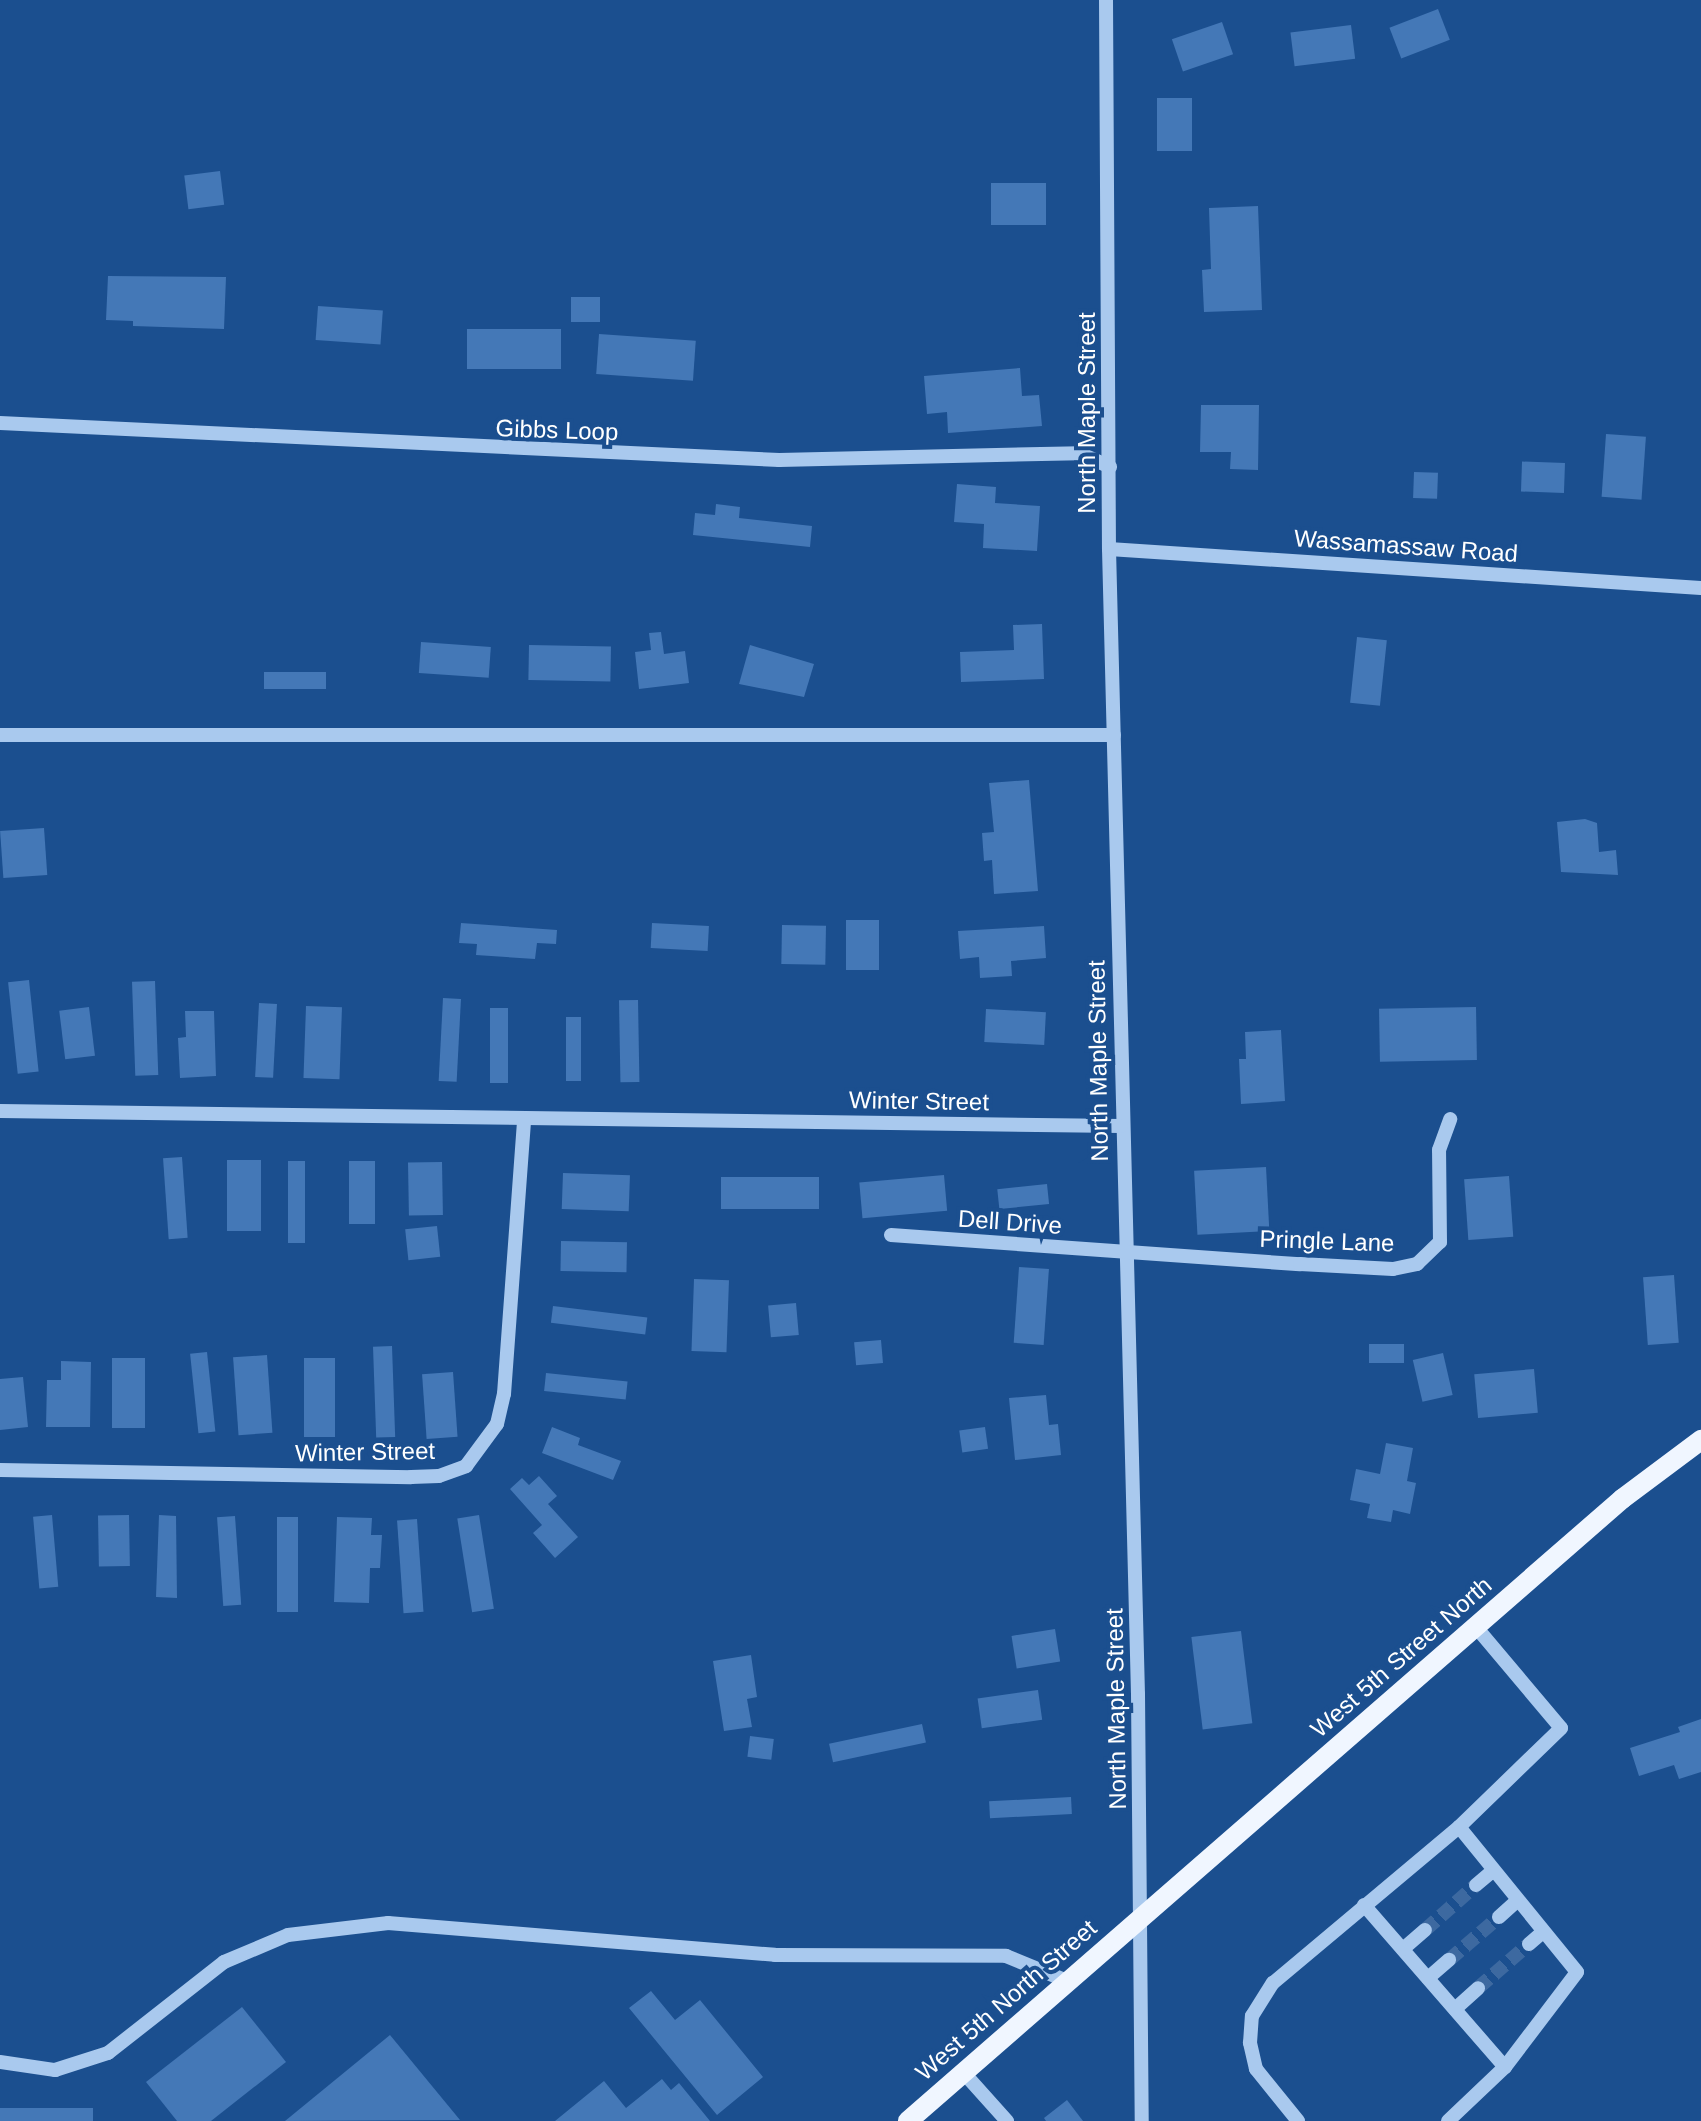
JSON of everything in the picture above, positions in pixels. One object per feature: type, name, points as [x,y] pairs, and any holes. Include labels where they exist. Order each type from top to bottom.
[{"type":"main road","name":"West 5th Street North","points":[[1138,1918],[1622,1499],[1701,1440]]},
{"type":"main road","name":"West 5th North Street","points":[[908,2121],[1138,1918]]},
{"type":"street","name":"North Maple Street","points":[[1106,0],[1109,549],[1121,1126],[1138,1694],[1142,2121]]},
{"type":"street","name":"Gibbs Loop","points":[[0,423],[779,460],[1079,453],[1110,467]]},
{"type":"street","name":"Wassamassaw Road","points":[[1109,549],[1701,588]]},
{"type":"street","points":[[0,735],[1114,735]]},
{"type":"street","name":"Winter Street","points":[[0,1111],[1121,1126]]},
{"type":"street","name":"Pringle Lane","points":[[1126,1252],[1393,1269],[1417,1264],[1440,1242],[1439,1150],[1450,1119]]},
{"type":"street","name":"Winter Street","points":[[0,1470],[411,1477],[439,1476],[466,1466],[497,1424],[504,1394],[524,1120]]},
{"type":"street","name":"Dell Drive","points":[[891,1235],[1126,1252]]},
{"type":"street","points":[[1298,2121],[1256,2069],[1250,2043],[1252,2016],[1273,1983],[1459,1827],[1561,1728],[1475,1626]]},
{"type":"street","points":[[1448,2121],[1505,2067],[1577,1972],[1459,1827]]},
{"type":"street","points":[[1476,1885],[1494,1870]]},
{"type":"street","points":[[1499,1917],[1518,1900]]},
{"type":"street","points":[[1364,1905],[1505,2067]]},
{"type":"street","points":[[0,2062],[55,2070],[108,2053],[224,1962],[288,1935],[388,1923],[775,1955],[1006,1956],[1067,1981]]},
{"type":"street","points":[[1403,1949],[1425,1930]]},
{"type":"street","points":[[1529,1944],[1543,1932]]},
{"type":"street","points":[[1428,1978],[1449,1960]]},
{"type":"street","points":[[1455,2009],[1478,1988]]},
{"type":"street","points":[[963,2072],[1007,2121]]},
{"type":"building","points":[[1438,9],[1450,40],[1401,58],[1389,28]]},
{"type":"building","points":[[1222,22],[1233,54],[1183,71],[1172,39]]},
{"type":"building","points":[[1351,25],[1355,59],[1295,66],[1290,32]]},
{"type":"building","points":[[1157,98],[1192,98],[1192,151],[1157,151]]},
{"type":"building","points":[[220,171],[224,205],[188,209],[184,175]]},
{"type":"building","points":[[991,183],[1046,183],[1046,225],[991,225]]},
{"type":"building","points":[[1258,206],[1262,310],[1204,312],[1202,270],[1211,269],[1209,208]]},
{"type":"building","points":[[108,276],[226,277],[224,329],[133,326],[133,321],[106,320]]},
{"type":"building","points":[[571,297],[600,297],[600,322],[571,322]]},
{"type":"building","points":[[318,306],[383,311],[380,344],[316,340]]},
{"type":"building","points":[[467,329],[561,329],[561,369],[467,369]]},
{"type":"building","points":[[599,334],[696,341],[693,381],[596,374]]},
{"type":"building","points":[[1020,368],[1022,396],[1039,395],[1042,426],[948,433],[947,412],[927,414],[924,376]]},
{"type":"building","points":[[1201,405],[1259,405],[1258,470],[1230,469],[1231,452],[1200,452]]},
{"type":"building","points":[[1606,434],[1646,437],[1642,500],[1602,497]]},
{"type":"building","points":[[1522,461],[1565,463],[1564,493],[1521,491]]},
{"type":"building","points":[[1414,472],[1438,473],[1437,499],[1413,498]]},
{"type":"building","points":[[957,484],[996,487],[995,503],[1040,506],[1037,551],[983,548],[984,524],[954,522]]},
{"type":"building","points":[[716,504],[740,507],[739,518],[812,526],[810,547],[693,535],[695,513],[715,515]]},
{"type":"building","points":[[1042,624],[1044,679],[961,682],[960,652],[1014,650],[1013,625]]},
{"type":"building","points":[[661,632],[664,654],[685,651],[689,683],[639,689],[635,652],[651,650],[649,633]]},
{"type":"building","points":[[1357,637],[1387,640],[1380,706],[1350,703]]},
{"type":"building","points":[[421,642],[491,647],[489,678],[419,673]]},
{"type":"building","points":[[529,645],[611,646],[610,681],[528,680]]},
{"type":"building","points":[[750,645],[814,664],[804,697],[739,684]]},
{"type":"building","points":[[264,672],[326,672],[326,689],[264,689]]},
{"type":"building","points":[[1029,780],[1038,891],[994,894],[992,860],[984,861],[982,833],[994,832],[989,783]]},
{"type":"building","points":[[1585,819],[1597,823],[1599,852],[1616,850],[1618,875],[1561,872],[1557,822]]},
{"type":"building","points":[[44,828],[47,875],[3,878],[0,831]]},
{"type":"building","points":[[846,920],[879,920],[879,970],[846,970]]},
{"type":"building","points":[[461,923],[557,930],[556,944],[537,943],[535,959],[476,955],[477,944],[459,943]]},
{"type":"building","points":[[652,923],[709,926],[708,951],[651,948]]},
{"type":"building","points":[[782,925],[826,926],[825,965],[781,964]]},
{"type":"building","points":[[1044,926],[1046,958],[1011,961],[1012,976],[980,978],[979,957],[960,959],[958,931]]},
{"type":"building","points":[[29,980],[39,1071],[18,1074],[8,982]]},
{"type":"building","points":[[155,981],[158,1075],[135,1076],[132,982]]},
{"type":"building","points":[[443,998],[461,999],[457,1082],[439,1081]]},
{"type":"building","points":[[619,1000],[638,1000],[639,1082],[620,1082]]},
{"type":"building","points":[[259,1003],[277,1004],[273,1078],[255,1077]]},
{"type":"building","points":[[306,1006],[342,1007],[339,1079],[303,1078]]},
{"type":"building","points":[[89,1007],[95,1056],[65,1059],[59,1011]]},
{"type":"building","points":[[1476,1007],[1477,1060],[1380,1062],[1379,1009]]},
{"type":"building","points":[[490,1008],[508,1008],[508,1083],[490,1083]]},
{"type":"building","points":[[986,1009],[1046,1012],[1044,1045],[984,1042]]},
{"type":"building","points":[[185,1011],[214,1011],[216,1076],[180,1078],[178,1038],[186,1037]]},
{"type":"building","points":[[566,1017],[581,1017],[581,1081],[566,1081]]},
{"type":"building","points":[[1281,1030],[1285,1101],[1241,1104],[1239,1059],[1246,1059],[1245,1032]]},
{"type":"building","points":[[182,1157],[188,1238],[169,1239],[163,1158]]},
{"type":"building","points":[[227,1160],[261,1160],[261,1231],[227,1231]]},
{"type":"building","points":[[288,1161],[305,1161],[305,1243],[288,1243]]},
{"type":"building","points":[[349,1161],[375,1161],[375,1224],[349,1224]]},
{"type":"building","points":[[442,1162],[443,1215],[409,1216],[408,1163]]},
{"type":"building","points":[[1266,1167],[1269,1231],[1197,1235],[1194,1171]]},
{"type":"building","points":[[563,1173],[630,1175],[629,1211],[562,1209]]},
{"type":"building","points":[[944,1175],[947,1211],[862,1218],[859,1182]]},
{"type":"building","points":[[1509,1176],[1513,1237],[1468,1240],[1464,1179]]},
{"type":"building","points":[[721,1177],[819,1177],[819,1209],[721,1209]]},
{"type":"building","points":[[1047,1184],[1049,1204],[999,1209],[997,1189]]},
{"type":"building","points":[[437,1226],[440,1257],[408,1260],[405,1229]]},
{"type":"building","points":[[561,1241],[627,1242],[626,1272],[560,1271]]},
{"type":"building","points":[[1019,1267],[1049,1269],[1044,1345],[1014,1343]]},
{"type":"building","points":[[1674,1275],[1679,1343],[1648,1345],[1643,1277]]},
{"type":"building","points":[[694,1279],[729,1280],[726,1352],[691,1351]]},
{"type":"building","points":[[796,1303],[799,1335],[771,1337],[768,1305]]},
{"type":"building","points":[[553,1306],[647,1318],[645,1334],[551,1323]]},
{"type":"building","points":[[881,1340],[883,1363],[856,1365],[854,1342]]},
{"type":"building","points":[[1369,1344],[1404,1344],[1404,1363],[1369,1363]]},
{"type":"building","points":[[392,1346],[395,1437],[376,1438],[373,1347]]},
{"type":"building","points":[[207,1352],[215,1432],[198,1433],[190,1354]]},
{"type":"building","points":[[1443,1353],[1453,1395],[1422,1402],[1413,1360]]},
{"type":"building","points":[[267,1355],[272,1433],[239,1435],[233,1357]]},
{"type":"building","points":[[112,1358],[145,1358],[145,1428],[112,1428]]},
{"type":"building","points":[[304,1358],[335,1358],[335,1437],[304,1437]]},
{"type":"building","points":[[61,1361],[91,1362],[90,1427],[46,1427],[47,1380],[61,1380]]},
{"type":"building","points":[[1534,1369],[1538,1413],[1478,1418],[1474,1374]]},
{"type":"building","points":[[453,1372],[458,1437],[427,1439],[422,1374]]},
{"type":"building","points":[[546,1373],[628,1382],[626,1399],[544,1391]]},
{"type":"building","points":[[23,1377],[28,1427],[0,1430],[0,1379]]},
{"type":"building","points":[[1046,1395],[1049,1425],[1058,1424],[1061,1455],[1015,1460],[1009,1398]]},
{"type":"building","points":[[552,1427],[580,1438],[578,1445],[621,1461],[613,1480],[542,1453]]},
{"type":"building","points":[[985,1427],[988,1449],[962,1452],[959,1431]]},
{"type":"building","points":[[1386,1443],[1413,1448],[1407,1481],[1416,1483],[1410,1514],[1393,1510],[1391,1522],[1367,1518],[1370,1504],[1350,1500],[1356,1469],[1380,1474]]},
{"type":"building","points":[[539,1476],[557,1496],[548,1504],[578,1537],[555,1558],[533,1533],[542,1525],[510,1489],[522,1478],[529,1485]]},
{"type":"building","points":[[52,1515],[58,1587],[39,1588],[33,1517]]},
{"type":"building","points":[[129,1515],[130,1566],[99,1567],[98,1516]]},
{"type":"building","points":[[159,1515],[176,1516],[177,1598],[156,1597]]},
{"type":"building","points":[[479,1515],[494,1609],[472,1612],[457,1518]]},
{"type":"building","points":[[235,1516],[241,1605],[223,1606],[217,1517]]},
{"type":"building","points":[[277,1517],[298,1517],[298,1612],[277,1612]]},
{"type":"building","points":[[337,1517],[372,1518],[371,1535],[382,1535],[380,1568],[370,1568],[369,1603],[334,1602]]},
{"type":"building","points":[[417,1519],[423,1612],[404,1613],[397,1520]]},
{"type":"building","points":[[1055,1629],[1060,1662],[1017,1668],[1012,1636]]},
{"type":"building","points":[[1241,1631],[1252,1723],[1203,1729],[1191,1637]]},
{"type":"building","points":[[751,1655],[757,1697],[747,1699],[752,1727],[724,1731],[713,1661]]},
{"type":"building","points":[[1038,1690],[1042,1720],[982,1728],[978,1698]]},
{"type":"building","points":[[1701,1719],[1701,1772],[1679,1779],[1674,1765],[1639,1776],[1630,1748],[1680,1732],[1678,1727]]},
{"type":"building","points":[[922,1724],[926,1743],[833,1762],[829,1744]]},
{"type":"building","points":[[750,1736],[774,1739],[771,1760],[747,1757]]},
{"type":"building","points":[[1071,1797],[1072,1814],[990,1818],[989,1801]]},
{"type":"building","points":[[651,1991],[675,2020],[700,2000],[763,2077],[717,2115],[629,2008]]},
{"type":"building","points":[[242,2007],[286,2062],[211,2121],[177,2121],[146,2082]]},
{"type":"building","points":[[390,2035],[460,2120],[285,2121]]},
{"type":"building","points":[[662,2079],[671,2090],[679,2083],[710,2121],[555,2121],[604,2081],[626,2108]]},
{"type":"building","points":[[1067,2100],[1083,2121],[1046,2121],[1044,2118]]},
{"type":"building","points":[[0,2108],[93,2108],[93,2121],[0,2121]]},
{"type":"tunnel","points":[[1425,1930],[1476,1885]]},
{"type":"tunnel","points":[[1449,1960],[1499,1917]]},
{"type":"tunnel","points":[[1478,1988],[1529,1944]]}]
